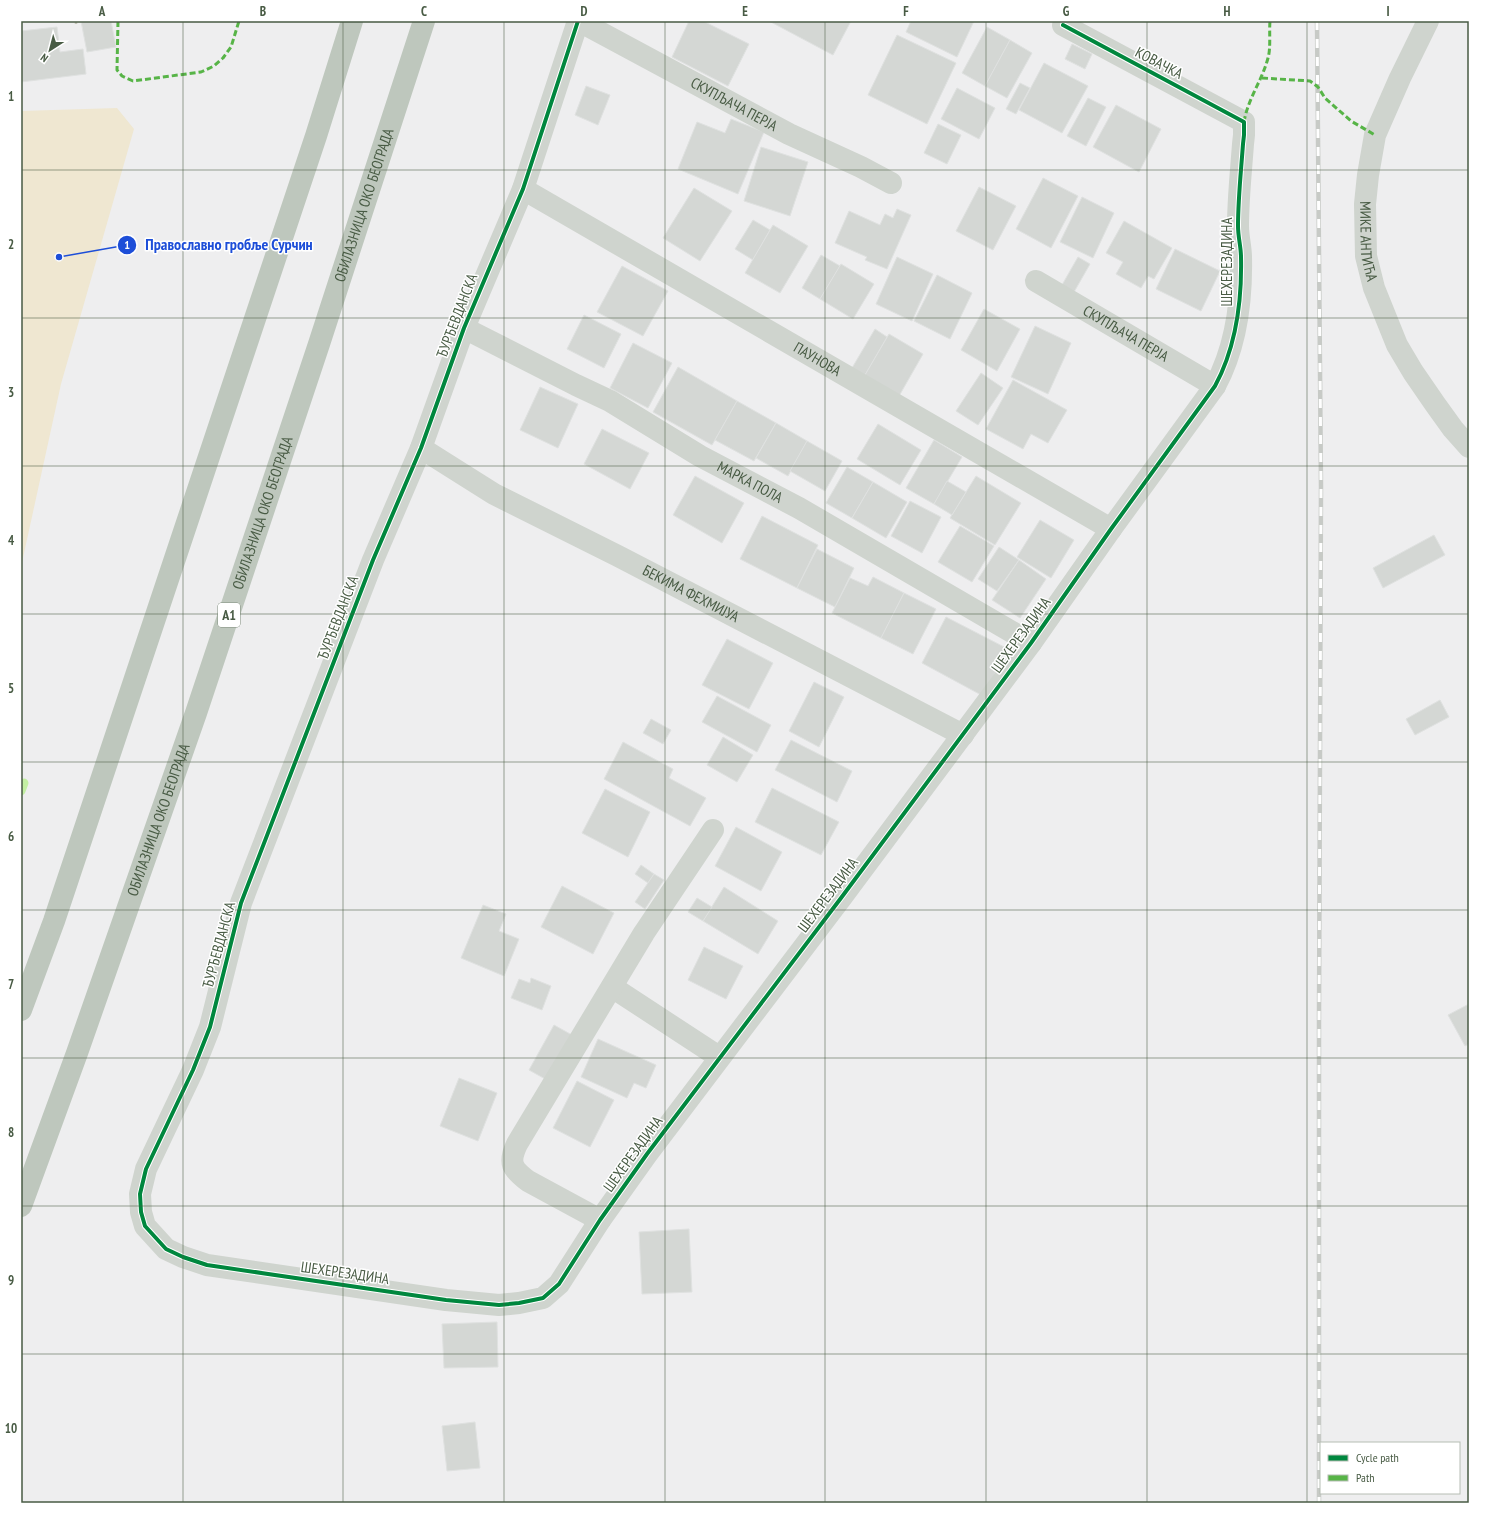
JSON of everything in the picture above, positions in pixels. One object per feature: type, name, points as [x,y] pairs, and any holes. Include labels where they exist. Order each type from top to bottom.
[{"type":"highway","points":[[21,1010],[59,906],[316,136],[352,21]]},
{"type":"highway","name":"ОБИЛАЗНИЦА ОКО БЕОГРАДА","points":[[21,1206],[77,1053],[196,713],[317,351],[424,21]]},
{"type":"street","name":"СКУПЉАЧА ПЕРЈА","points":[[579,21],[789,134],[855,164],[891,183]]},
{"type":"street","name":"ЂУРЂЕВДАНСКА","points":[[145,1226],[141,1212],[140,1194],[146,1169],[193,1070],[210,1027],[241,903],[373,560],[421,448],[464,328],[523,189],[579,21]]},
{"type":"street","name":"МИКЕ АНТИЋА","points":[[1428,21],[1375,135],[1365,204],[1366,256],[1374,288],[1397,345],[1413,372],[1448,423],[1469,447]]},
{"type":"street","name":"КОВАЧКА","points":[[1063,25],[1244,122]]},
{"type":"street","name":"ШЕХЕРЕЗАДИНА","points":[[145,1226],[166,1249],[182,1257],[207,1265],[446,1300],[499,1305],[519,1304],[543,1298],[559,1284],[600,1220],[647,1154],[963,735],[1031,643],[1111,529],[1215,386],[1230,352],[1240,309],[1241,256],[1238,228],[1244,122]]},
{"type":"street","name":"ПАУНОВА","points":[[523,189],[1111,529]]},
{"type":"street","name":"СКУПЉАЧА ПЕРЈА","points":[[1036,281],[1215,386]]},
{"type":"street","name":"МАРКА ПОЛА","points":[[464,328],[576,386],[610,401],[700,456],[799,508],[1031,643]]},
{"type":"street","name":"БЕКИМА ФЕХМИЈУА","points":[[421,448],[494,494],[963,735]]},
{"type":"street","points":[[600,1220],[528,1181],[517,1172],[513,1166],[512,1156],[644,933],[713,830]]},
{"type":"street","points":[[612,987],[719,1057]]},
{"type":"shaded area","points":[[117,108],[134,129],[61,384],[21,567],[21,111]]},
{"type":"building","points":[[81,21],[111,21],[116,47],[87,52]]},
{"type":"building","points":[[689,21],[703,21],[749,44],[728,86],[672,57]]},
{"type":"building","points":[[769,21],[851,21],[833,55]]},
{"type":"building","points":[[911,21],[974,21],[957,57],[906,32]]},
{"type":"building","points":[[57,27],[60,52],[83,49],[86,74],[21,82],[21,31]]},
{"type":"building","points":[[987,27],[1010,40],[985,86],[962,73]]},
{"type":"building","points":[[897,35],[956,63],[927,124],[868,95]]},
{"type":"building","points":[[1010,40],[1032,53],[1007,98],[985,86]]},
{"type":"building","points":[[1072,44],[1092,54],[1085,69],[1065,59]]},
{"type":"building","points":[[1044,63],[1088,86],[1062,133],[1019,110]]},
{"type":"building","points":[[1020,83],[1030,88],[1016,114],[1006,109]]},
{"type":"building","points":[[586,86],[610,95],[598,125],[575,115]]},
{"type":"building","points":[[957,88],[995,108],[979,139],[941,119]]},
{"type":"building","points":[[1088,98],[1106,107],[1086,146],[1067,136]]},
{"type":"building","points":[[1116,105],[1161,129],[1139,172],[1093,147]]},
{"type":"building","points":[[731,119],[764,132],[738,194],[678,169],[697,122],[725,133]]},
{"type":"building","points":[[938,124],[961,135],[947,164],[924,153]]},
{"type":"building","points":[[761,147],[808,162],[790,216],[744,201]]},
{"type":"building","points":[[1043,178],[1078,196],[1051,248],[1016,229]]},
{"type":"building","points":[[979,187],[1016,206],[993,250],[956,231]]},
{"type":"building","points":[[694,188],[732,211],[700,261],[663,238]]},
{"type":"building","points":[[1082,197],[1114,213],[1093,258],[1060,242]]},
{"type":"building","points":[[897,209],[911,215],[887,269],[865,260],[867,257],[835,243],[849,211],[880,225],[885,214],[893,218]]},
{"type":"building","points":[[753,220],[770,230],[753,260],[735,249]]},
{"type":"building","points":[[1124,221],[1172,248],[1154,279],[1148,276],[1141,288],[1116,274],[1123,262],[1106,253]]},
{"type":"building","points":[[773,225],[808,246],[780,293],[745,273]]},
{"type":"building","points":[[1175,249],[1220,271],[1201,311],[1156,289]]},
{"type":"building","points":[[821,255],[840,266],[820,299],[802,288]]},
{"type":"building","points":[[897,257],[933,274],[912,321],[876,304]]},
{"type":"building","points":[[1078,257],[1090,264],[1070,299],[1058,292]]},
{"type":"building","points":[[841,264],[874,284],[853,319],[820,299]]},
{"type":"building","points":[[622,266],[668,291],[643,336],[597,312]]},
{"type":"building","points":[[937,275],[972,293],[950,339],[914,321]]},
{"type":"building","points":[[984,309],[1020,329],[997,371],[961,350]]},
{"type":"building","points":[[584,315],[621,334],[604,368],[567,349]]},
{"type":"building","points":[[1035,326],[1071,343],[1048,394],[1011,377]]},
{"type":"building","points":[[875,329],[887,337],[865,375],[852,368]]},
{"type":"building","points":[[889,334],[923,354],[899,396],[865,375]]},
{"type":"building","points":[[633,343],[672,363],[648,408],[610,388]]},
{"type":"building","points":[[678,367],[737,401],[712,445],[653,412]]},
{"type":"building","points":[[981,373],[1003,388],[978,425],[956,411]]},
{"type":"building","points":[[1013,380],[1067,410],[1048,443],[1031,434],[1023,449],[986,429]]},
{"type":"building","points":[[540,387],[578,404],[558,448],[520,430]]},
{"type":"building","points":[[737,401],[776,423],[754,461],[715,440]]},
{"type":"building","points":[[776,423],[807,441],[788,476],[756,458]]},
{"type":"building","points":[[878,424],[921,450],[900,485],[857,459]]},
{"type":"building","points":[[602,429],[649,453],[630,489],[584,464]]},
{"type":"building","points":[[934,440],[962,457],[934,504],[906,488]]},
{"type":"building","points":[[807,441],[842,461],[825,491],[790,471]]},
{"type":"building","points":[[847,467],[873,482],[852,518],[826,503]]},
{"type":"building","points":[[695,476],[744,503],[722,543],[673,515]]},
{"type":"building","points":[[976,476],[1021,503],[995,545],[950,518]]},
{"type":"building","points":[[947,481],[966,492],[952,515],[934,504]]},
{"type":"building","points":[[873,482],[907,502],[886,538],[852,518]]},
{"type":"building","points":[[910,501],[941,517],[922,553],[891,536]]},
{"type":"building","points":[[762,516],[818,545],[797,588],[740,559]]},
{"type":"building","points":[[1040,520],[1074,540],[1051,578],[1017,557]]},
{"type":"building","points":[[960,526],[994,546],[972,582],[938,562]]},
{"type":"building","points":[[1434,535],[1445,555],[1383,588],[1373,568]]},
{"type":"building","points":[[999,547],[1019,560],[997,591],[978,579]]},
{"type":"building","points":[[817,549],[854,568],[835,607],[797,588]]},
{"type":"building","points":[[1019,560],[1046,579],[1020,618],[992,600]]},
{"type":"building","points":[[873,577],[904,593],[881,638],[832,613],[850,578],[868,586]]},
{"type":"building","points":[[904,593],[936,609],[913,654],[881,638]]},
{"type":"building","points":[[946,617],[1008,649],[983,696],[922,663]]},
{"type":"building","points":[[727,639],[773,663],[749,709],[702,685]]},
{"type":"building","points":[[814,682],[844,697],[819,747],[789,731]]},
{"type":"building","points":[[717,696],[771,725],[757,752],[702,722]]},
{"type":"building","points":[[1440,700],[1449,717],[1415,735],[1406,719]]},
{"type":"building","points":[[651,719],[671,730],[663,744],[643,733]]},
{"type":"building","points":[[723,737],[753,755],[737,782],[707,765]]},
{"type":"building","points":[[791,740],[852,771],[837,802],[775,770]]},
{"type":"building","points":[[623,742],[673,769],[669,778],[706,798],[690,826],[604,779]]},
{"type":"building","points":[[772,788],[839,822],[821,855],[755,822]]},
{"type":"building","points":[[605,789],[650,812],[628,857],[582,833]]},
{"type":"building","points":[[736,827],[782,852],[761,891],[715,866]]},
{"type":"building","points":[[641,865],[654,874],[648,883],[635,874]]},
{"type":"building","points":[[654,874],[664,880],[645,909],[635,902]]},
{"type":"building","points":[[562,886],[614,913],[593,954],[541,927]]},
{"type":"building","points":[[724,887],[778,921],[758,954],[703,921]]},
{"type":"building","points":[[697,898],[712,907],[703,921],[688,912]]},
{"type":"building","points":[[483,905],[506,914],[499,931],[519,939],[504,976],[461,958]]},
{"type":"building","points":[[704,947],[743,966],[726,999],[688,980]]},
{"type":"building","points":[[531,978],[551,986],[542,1010],[511,998],[519,979],[530,983]]},
{"type":"building","points":[[1469,1004],[1469,1044],[1465,1046],[1448,1015]]},
{"type":"building","points":[[554,1025],[572,1035],[547,1080],[529,1070]]},
{"type":"building","points":[[598,1039],[656,1065],[646,1088],[634,1083],[627,1098],[581,1077]]},
{"type":"building","points":[[459,1078],[497,1093],[478,1141],[440,1126]]},
{"type":"building","points":[[577,1081],[614,1100],[590,1147],[553,1128]]},
{"type":"building","points":[[689,1229],[692,1292],[642,1294],[639,1232]]},
{"type":"building","points":[[497,1322],[498,1367],[444,1368],[442,1324]]},
{"type":"building","points":[[475,1422],[480,1468],[447,1471],[442,1426]]},
{"type":"waterway","points":[[21,791],[24,783]]},
{"type":"railway","points":[[1317,21],[1321,486],[1319,1503]]},
{"type":"marked path","points":[[118,21],[117,70],[122,76],[133,81],[201,72],[214,66],[223,58],[231,47],[239,21]]},
{"type":"marked path","points":[[1244,122],[1246,113],[1268,58],[1270,21]]},
{"type":"marked path","points":[[1262,78],[1310,81],[1318,87],[1325,98],[1351,121],[1375,135]]},
{"type":"cycle path","points":[[578,21],[523,189],[464,328],[421,448],[373,560],[241,903],[210,1027],[193,1070],[146,1169],[140,1194],[141,1212],[145,1226],[166,1249],[183,1257],[207,1265],[446,1300],[499,1305],[543,1298],[559,1284],[600,1220],[647,1154],[841,898],[1031,643],[1111,529],[1215,386],[1233,340],[1239,307],[1241,249],[1238,230],[1238,216],[1244,122],[1063,25]]},
{"type":"place","name":"Православно гробље Сурчин","points":[[59,257]]}]
